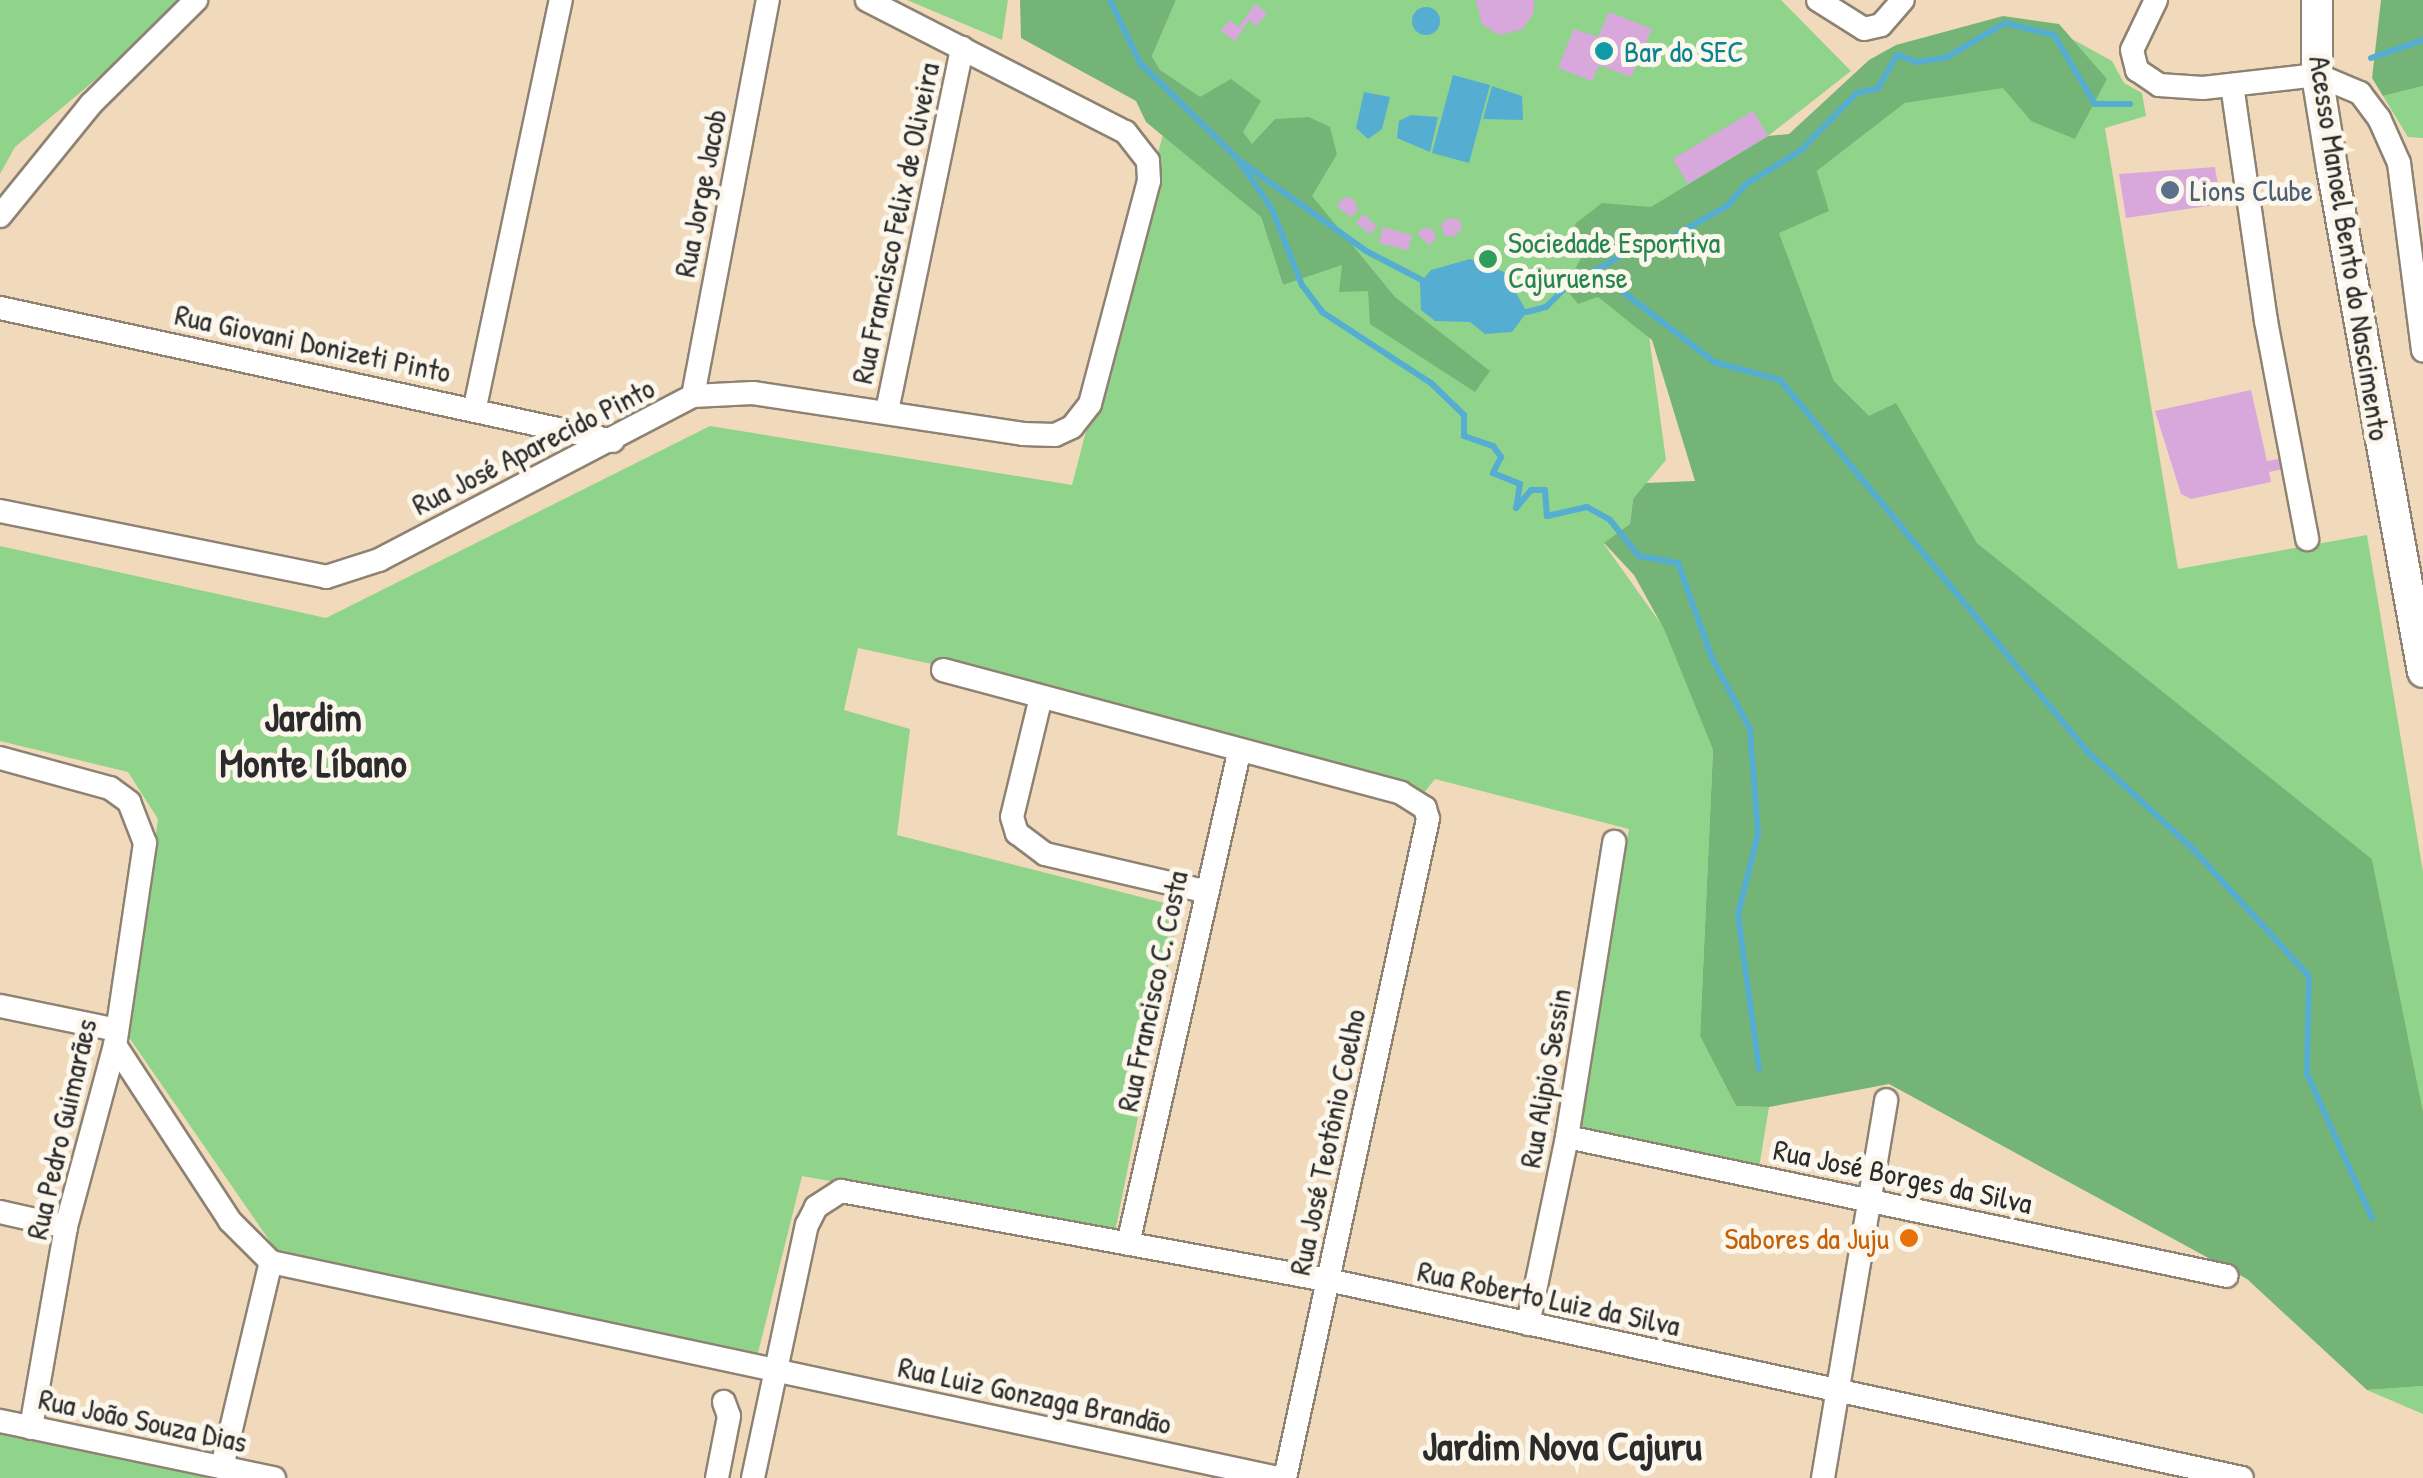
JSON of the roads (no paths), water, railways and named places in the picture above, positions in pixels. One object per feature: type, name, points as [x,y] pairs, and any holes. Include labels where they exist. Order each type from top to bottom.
[{"type":"main road","name":"Acesso Manoel Bento do Nascimento","points":[[2317,0],[2317,75],[2423,672]]},
{"type":"street","points":[[0,216],[91,104],[196,0]]},
{"type":"street","points":[[476,407],[561,0]]},
{"type":"street","name":"Rua Jorge Jacob","points":[[693,396],[768,0]]},
{"type":"street","points":[[867,0],[962,48]]},
{"type":"street","points":[[1818,0],[1849,25],[1881,25],[1904,0]]},
{"type":"street","points":[[2156,0],[2136,34],[2137,70],[2159,85],[2232,85],[2317,75],[2360,94],[2399,163],[2423,350]]},
{"type":"street","name":"Rua José Aparecido Pinto","points":[[0,511],[326,578],[378,560],[614,442],[693,396],[753,393],[1055,434],[1072,427],[1090,404],[1149,181],[1148,160],[1125,132],[962,48]]},
{"type":"street","name":"Rua Francisco Felix de Oliveira","points":[[887,411],[962,48]]},
{"type":"street","points":[[2232,85],[2266,321],[2308,539]]},
{"type":"street","points":[[2399,163],[2423,160]]},
{"type":"street","name":"Rua Giovani Donizeti Pinto","points":[[0,308],[476,407],[614,442]]},
{"type":"street","points":[[943,670],[1239,753]]},
{"type":"street","points":[[1041,697],[1012,818],[1028,846],[1045,854],[1204,892]]},
{"type":"street","name":"Rua José Teotônio Coelho","points":[[1239,753],[1401,793],[1424,808],[1428,819],[1282,1478]]},
{"type":"street","name":"Rua Francisco C. Costa","points":[[1128,1244],[1204,892],[1239,753]]},
{"type":"street","name":"Rua Pedro Guimarães","points":[[0,758],[110,788],[129,802],[145,843],[116,1037],[66,1227],[31,1428]]},
{"type":"street","name":"Rua Alipio Sessin","points":[[1528,1324],[1567,1137],[1614,842]]},
{"type":"street","points":[[0,1006],[116,1037],[230,1221],[271,1262],[222,1467]]},
{"type":"street","points":[[1823,1478],[1886,1100]]},
{"type":"street","name":"Rua José Borges da Silva","points":[[1567,1137],[2227,1276]]},
{"type":"street","name":"Rua Roberto Luiz da Silva","points":[[779,1371],[807,1225],[816,1207],[841,1192],[1328,1280],[2242,1478]]},
{"type":"street","points":[[0,1212],[66,1227]]},
{"type":"street","name":"Rua Luiz Gonzaga Brandão","points":[[271,1262],[1282,1478]]},
{"type":"street","points":[[753,1478],[779,1371]]},
{"type":"street","points":[[717,1478],[729,1416],[724,1402]]},
{"type":"street","name":"Rua João Souza Dias","points":[[0,1421],[274,1478]]},
{"type":"water","points":[[1426,7],[1436,11],[1440,21],[1436,31],[1426,35],[1416,31],[1412,21],[1416,11]]},
{"type":"water","points":[[1453,75],[1490,85],[1469,163],[1432,153]]},
{"type":"water","points":[[1492,86],[1522,96],[1523,120],[1483,119]]},
{"type":"water","points":[[1364,92],[1390,97],[1382,129],[1368,139],[1356,128]]},
{"type":"water","points":[[1411,115],[1438,117],[1430,152],[1397,138],[1399,121]]},
{"type":"water","points":[[1470,259],[1504,272],[1527,312],[1512,332],[1485,334],[1470,322],[1435,321],[1421,310],[1420,283],[1431,270]]},
{"type":"waterway","points":[[1110,0],[1140,63],[1237,158],[1272,209],[1302,285],[1322,312],[1431,383],[1464,415],[1464,436],[1493,446],[1501,457],[1493,473],[1520,484],[1516,508],[1531,490],[1545,490],[1547,516],[1587,507],[1610,520],[1639,556],[1678,563],[1712,658],[1750,729],[1758,834],[1738,915],[1759,1069]]},
{"type":"waterway","points":[[1527,312],[1546,307],[1565,288],[1627,252],[1670,238],[1727,206],[1746,184],[1800,151],[1857,93],[1878,88],[1897,55],[1917,62],[1947,57],[2005,23],[2054,35],[2095,104],[2130,104]]},
{"type":"waterway","points":[[2371,58],[2423,40]]},
{"type":"waterway","points":[[1240,161],[1366,251],[1422,280]]},
{"type":"waterway","points":[[1596,271],[1714,362],[1780,380],[2088,752],[2192,848],[2309,976],[2307,1074],[2372,1218]]},
{"type":"place","name":"Bar do SEC","points":[[1604,51]]},
{"type":"place","name":"Lions Clube","points":[[2170,190]]},
{"type":"place","name":"Sociedade Esportiva Cajuruense","points":[[1488,259]]},
{"type":"place","name":"Sabores da Juju","points":[[1909,1238]]},
{"type":"district","name":"Jardim Monte Líbano","points":[[313,739]]},
{"type":"district","name":"Jardim Nova Cajuru","points":[[1562,1445]]}]
